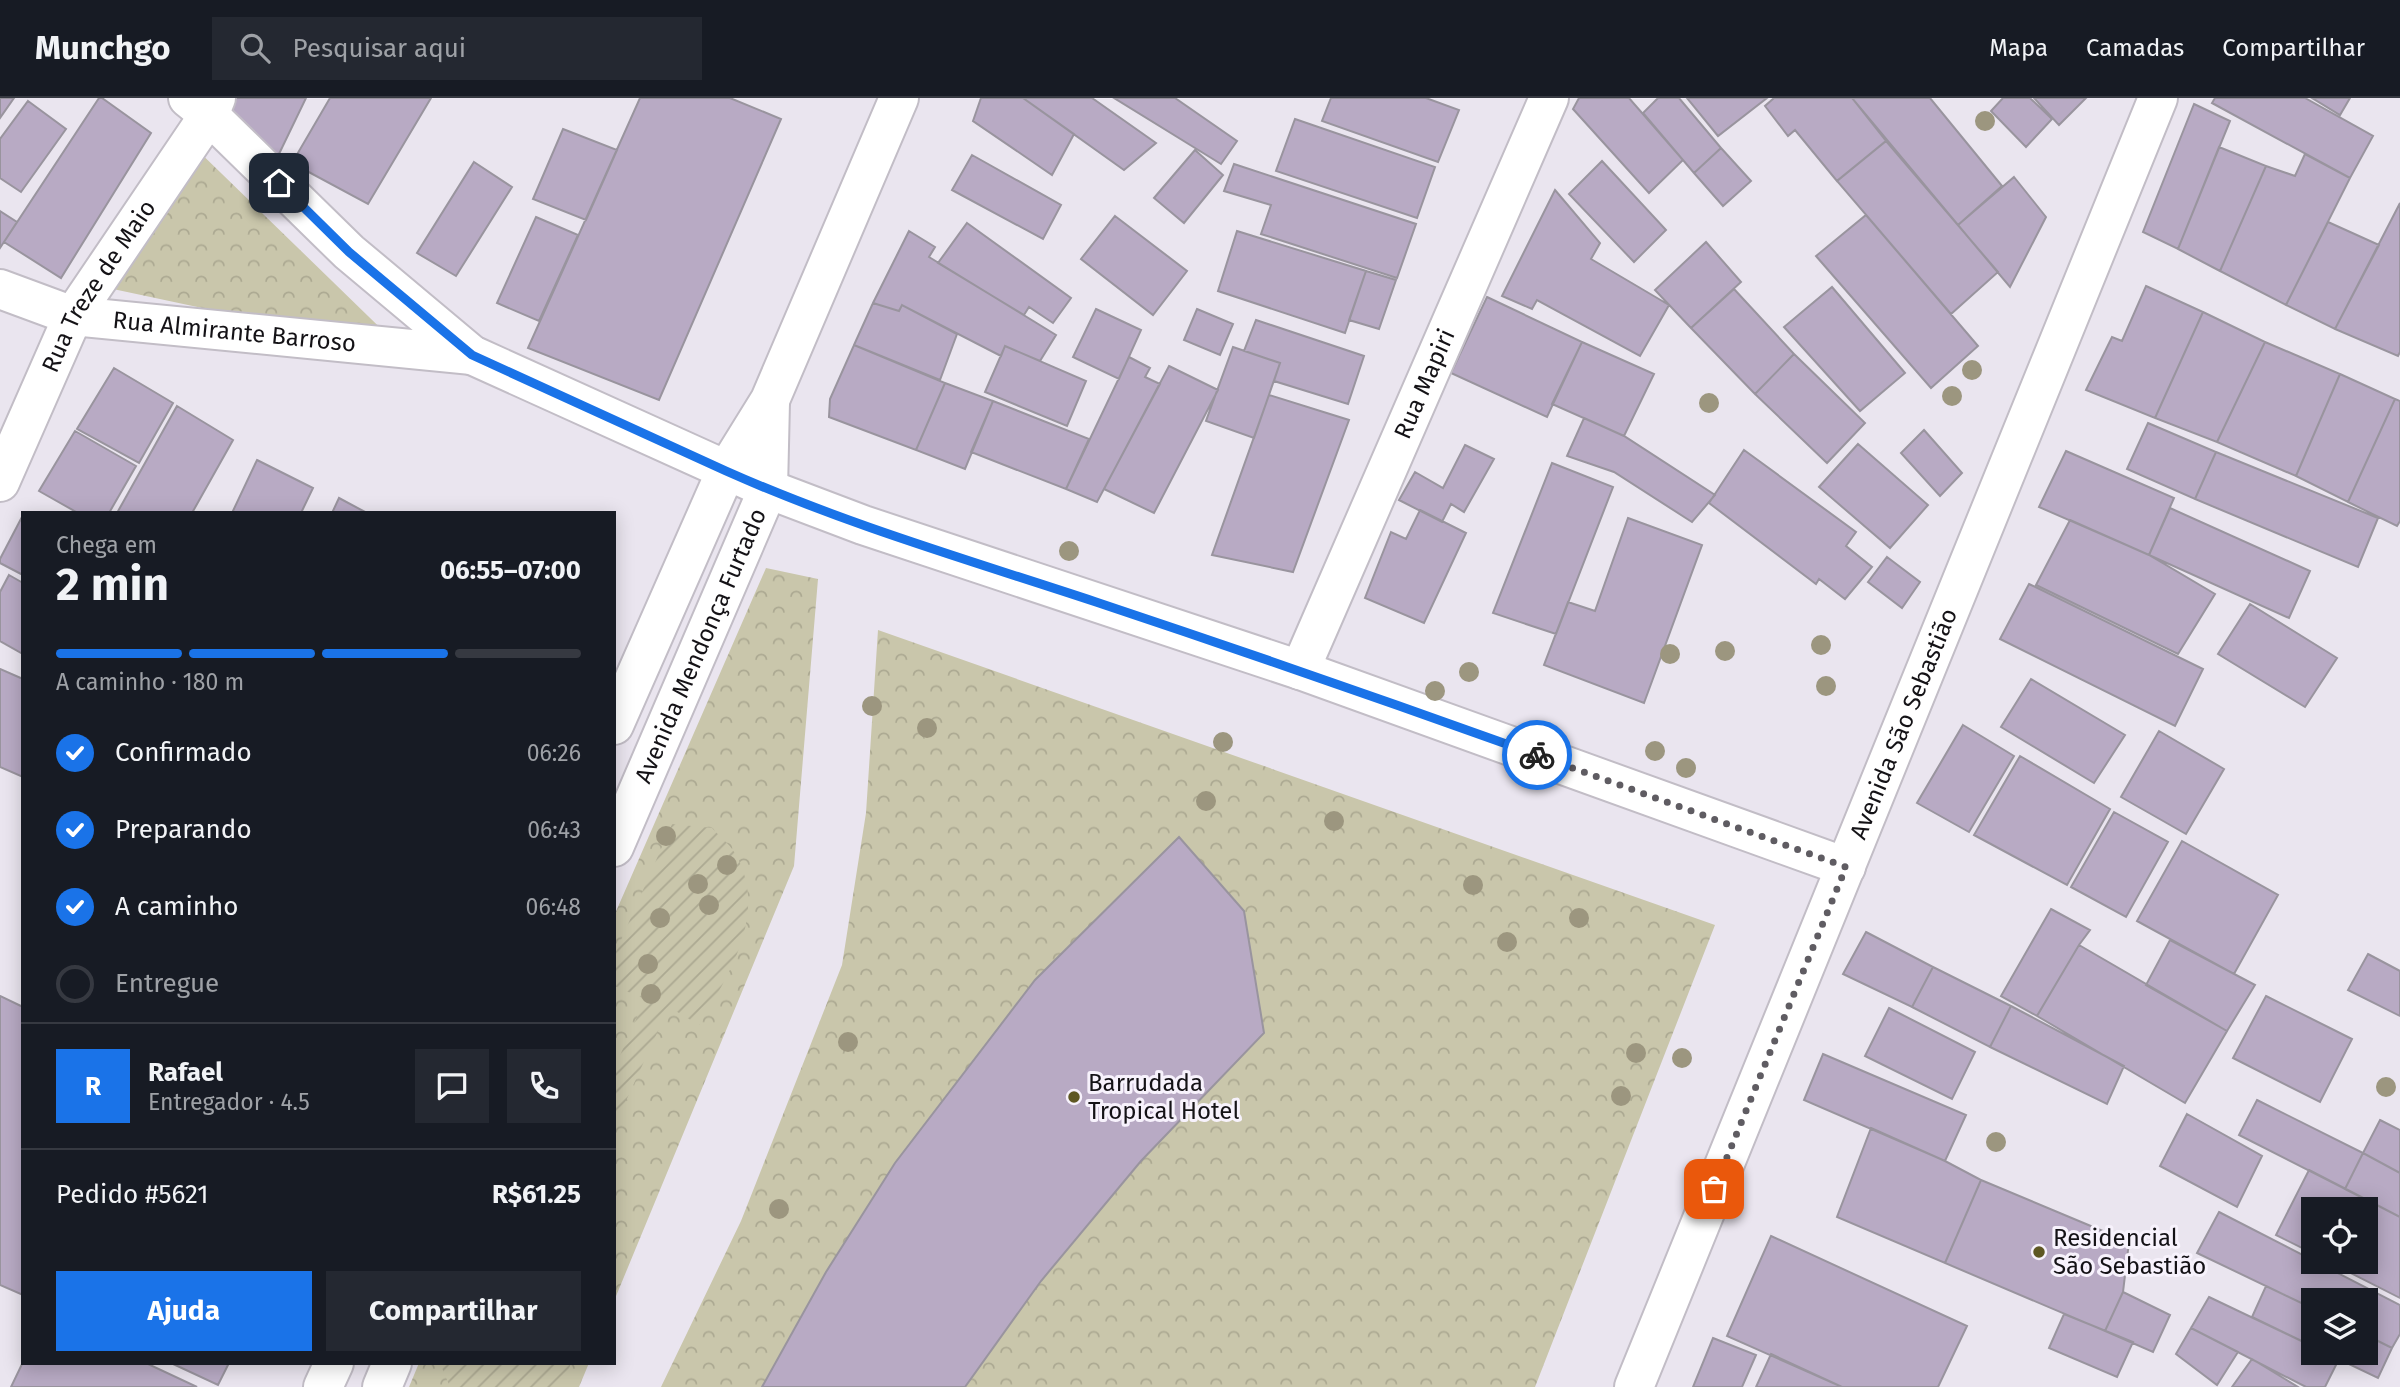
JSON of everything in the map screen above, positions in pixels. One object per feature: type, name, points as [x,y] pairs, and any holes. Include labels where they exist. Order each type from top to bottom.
[{"type":"street","name":"Avenida Mendonça Furtado","points":[[616,720],[726,471],[770,400],[899,98]]},
{"type":"street","name":"Rua Mapiri","points":[[1300,670],[1549,98]]},
{"type":"street","name":"Avenida São Sebastião","points":[[1634,1387],[2158,98]]},
{"type":"street","name":"Rua Almirante Barroso","points":[[204,104],[349,252],[472,355],[726,471],[863,525],[1300,670],[1846,867]]},
{"type":"street","name":"Rua Treze de Maio","points":[[0,482],[73,316],[204,104]]},
{"type":"street","name":"Rua Almirante Barroso","points":[[0,289],[73,316],[472,355]]},
{"type":"street","name":"Avenida Mendonça Furtado","points":[[616,841],[768,489],[770,400]]},
{"type":"street","points":[[323,1387],[333,1365]]},
{"type":"street","points":[[382,1387],[391,1365]]},
{"type":"green space","points":[[187,140],[404,351],[113,289]]},
{"type":"green space","points":[[766,568],[818,579],[794,866],[616,1296],[616,911]]},
{"type":"green space","points":[[878,630],[1715,925],[1535,1387],[661,1387],[741,1221],[842,965],[866,813]]},
{"type":"green space","points":[[672,824],[712,828],[732,849],[745,879],[748,901],[740,944],[722,986],[699,1025],[669,1007],[616,1123],[616,1064],[645,999],[616,987],[616,951]]},
{"type":"green space","points":[[418,1365],[588,1365],[579,1387],[409,1387]]},
{"type":"green space","points":[[443,1365],[570,1365],[563,1387],[450,1387]]},
{"type":"building","points":[[0,98],[14,98],[0,118]]},
{"type":"building","points":[[99,98],[151,133],[61,278],[4,242]]},
{"type":"building","points":[[228,98],[306,98],[278,156],[224,105]]},
{"type":"building","points":[[330,98],[431,98],[368,204],[292,163]]},
{"type":"building","points":[[640,98],[730,98],[781,119],[659,400],[528,348]]},
{"type":"building","points":[[981,98],[1023,98],[1074,134],[1052,175],[973,121]]},
{"type":"building","points":[[1023,98],[1092,98],[1156,143],[1124,170]]},
{"type":"building","points":[[1114,98],[1175,98],[1237,141],[1221,164]]},
{"type":"building","points":[[1331,98],[1426,98],[1459,110],[1438,162],[1322,121]]},
{"type":"building","points":[[1579,98],[1629,98],[1683,160],[1649,193],[1573,109]]},
{"type":"building","points":[[1658,98],[1679,98],[1721,148],[1694,173],[1643,113]]},
{"type":"building","points":[[1687,98],[1767,98],[1718,136]]},
{"type":"building","points":[[1774,98],[1852,98],[1886,141],[1837,181],[1795,130],[1788,136],[1765,106]]},
{"type":"building","points":[[1852,98],[1930,98],[2002,186],[1958,225]]},
{"type":"building","points":[[2003,98],[2030,98],[2052,119],[2026,147],[1991,111]]},
{"type":"building","points":[[2034,98],[2086,98],[2059,125]]},
{"type":"building","points":[[2215,98],[2305,98],[2373,136],[2350,178],[2212,103]]},
{"type":"building","points":[[2312,98],[2350,98],[2340,115]]},
{"type":"building","points":[[28,101],[66,129],[21,192],[0,178],[0,139]]},
{"type":"building","points":[[2194,104],[2230,121],[2178,249],[2143,232]]},
{"type":"building","points":[[1295,119],[1435,167],[1417,218],[1276,171]]},
{"type":"building","points":[[563,129],[617,150],[586,220],[533,199]]},
{"type":"building","points":[[1886,141],[1998,272],[1951,314],[1837,181]]},
{"type":"building","points":[[2219,147],[2266,166],[2220,271],[2178,249]]},
{"type":"building","points":[[1721,148],[1751,181],[1723,206],[1694,173]]},
{"type":"building","points":[[1195,150],[1223,175],[1184,223],[1154,198]]},
{"type":"building","points":[[2305,154],[2350,178],[2286,305],[2220,271],[2266,166],[2295,176]]},
{"type":"building","points":[[972,155],[1061,205],[1043,239],[952,190]]},
{"type":"building","points":[[1602,161],[1666,230],[1634,262],[1569,194]]},
{"type":"building","points":[[474,162],[512,187],[456,276],[417,253]]},
{"type":"building","points":[[1234,164],[1416,224],[1397,278],[1261,234],[1271,205],[1224,191]]},
{"type":"building","points":[[2014,177],[2046,217],[2010,287],[1958,225]]},
{"type":"building","points":[[1555,190],[1600,243],[1591,259],[1669,305],[1640,356],[1537,300],[1532,309],[1502,296]]},
{"type":"building","points":[[2400,203],[2400,352],[2398,356],[2335,329]]},
{"type":"building","points":[[0,211],[17,222],[0,248]]},
{"type":"building","points":[[1866,215],[1978,346],[1931,388],[1816,256]]},
{"type":"building","points":[[1115,216],[1187,271],[1153,315],[1081,259]]},
{"type":"building","points":[[536,217],[578,235],[539,321],[497,303]]},
{"type":"building","points":[[2328,222],[2379,245],[2335,329],[2286,305]]},
{"type":"building","points":[[967,223],[1071,298],[1053,323],[1029,307],[1024,315],[938,263]]},
{"type":"building","points":[[909,231],[935,247],[929,257],[1056,335],[1040,361],[1005,346],[1001,356],[902,305],[899,311],[873,303]]},
{"type":"building","points":[[1237,231],[1366,271],[1345,333],[1218,291]]},
{"type":"building","points":[[1706,242],[1741,282],[1691,328],[1655,290]]},
{"type":"building","points":[[1366,271],[1396,280],[1379,329],[1349,320]]},
{"type":"building","points":[[2146,286],[2203,312],[2155,418],[2086,390],[2112,337],[2122,341]]},
{"type":"building","points":[[1832,287],[1905,373],[1860,411],[1784,327]]},
{"type":"building","points":[[1734,289],[1794,354],[1755,394],[1691,328]]},
{"type":"building","points":[[1487,297],[1582,342],[1547,417],[1451,373]]},
{"type":"building","points":[[873,303],[899,311],[902,305],[957,334],[940,380],[854,345]]},
{"type":"building","points":[[1096,309],[1141,330],[1119,379],[1073,357]]},
{"type":"building","points":[[1197,309],[1233,324],[1220,355],[1184,340]]},
{"type":"building","points":[[2203,312],[2265,342],[2217,442],[2155,418]]},
{"type":"building","points":[[1256,320],[1364,356],[1348,404],[1274,381],[1280,363],[1244,351]]},
{"type":"building","points":[[1582,342],[1654,374],[1624,436],[1552,404]]},
{"type":"building","points":[[2265,342],[2340,374],[2296,476],[2217,442]]},
{"type":"building","points":[[854,345],[945,383],[916,450],[829,417],[830,399]]},
{"type":"building","points":[[1005,346],[1086,381],[1067,426],[985,392]]},
{"type":"building","points":[[1233,347],[1280,363],[1254,438],[1206,421]]},
{"type":"building","points":[[1794,354],[1865,423],[1827,463],[1755,394]]},
{"type":"building","points":[[1129,357],[1150,368],[1145,377],[1160,384],[1097,502],[1066,489]]},
{"type":"building","points":[[1169,366],[1218,390],[1154,513],[1104,489]]},
{"type":"building","points":[[114,368],[173,403],[139,463],[77,429]]},
{"type":"building","points":[[2340,374],[2395,399],[2348,502],[2296,476]]},
{"type":"building","points":[[945,383],[993,401],[965,469],[916,450]]},
{"type":"building","points":[[1269,395],[1349,420],[1293,572],[1212,555]]},
{"type":"building","points":[[2395,399],[2400,401],[2400,521],[2397,526],[2348,502]]},
{"type":"building","points":[[993,401],[1089,439],[1066,489],[971,452]]},
{"type":"building","points":[[177,406],[233,440],[193,511],[118,511]]},
{"type":"building","points":[[1584,418],[1624,436],[1715,495],[1692,522],[1614,472],[1567,456]]},
{"type":"building","points":[[2148,423],[2216,452],[2195,499],[2127,469]]},
{"type":"building","points":[[1924,430],[1962,473],[1940,496],[1901,453]]},
{"type":"building","points":[[75,431],[136,466],[110,511],[74,511],[39,491]]},
{"type":"building","points":[[1858,444],[1928,505],[1890,548],[1819,487]]},
{"type":"building","points":[[1465,445],[1494,459],[1464,512],[1451,504],[1442,522],[1399,500],[1415,472],[1443,488]]},
{"type":"building","points":[[1744,450],[1856,532],[1846,546],[1872,567],[1845,599],[1819,579],[1816,584],[1709,503]]},
{"type":"building","points":[[2066,451],[2174,498],[2149,555],[2039,507]]},
{"type":"building","points":[[2216,452],[2378,518],[2358,567],[2195,499]]},
{"type":"building","points":[[257,460],[313,488],[302,511],[233,511]]},
{"type":"building","points":[[1552,463],[1613,487],[1556,634],[1493,613]]},
{"type":"building","points":[[339,498],[363,511],[333,511]]},
{"type":"building","points":[[2170,508],[2310,571],[2289,618],[2149,555]]},
{"type":"building","points":[[1420,510],[1466,533],[1424,623],[1365,598],[1391,532],[1406,539]]},
{"type":"building","points":[[1628,518],[1702,545],[1644,703],[1544,665],[1568,602],[1595,611]]},
{"type":"building","points":[[21,519],[21,574],[0,563]]},
{"type":"building","points":[[2070,520],[2149,555],[2215,594],[2178,654],[2036,585]]},
{"type":"building","points":[[1887,557],[1920,582],[1902,608],[1868,582]]},
{"type":"building","points":[[9,575],[21,582],[21,653],[0,641],[0,592]]},
{"type":"building","points":[[2029,584],[2203,669],[2175,726],[2000,639]]},
{"type":"building","points":[[2250,604],[2337,658],[2305,707],[2218,654]]},
{"type":"building","points":[[0,669],[21,678],[21,776],[0,767]]},
{"type":"building","points":[[2031,679],[2125,735],[2094,783],[2001,727]]},
{"type":"building","points":[[1963,725],[2014,756],[1969,832],[1917,803]]},
{"type":"building","points":[[2159,731],[2224,769],[2186,834],[2121,797]]},
{"type":"building","points":[[2020,756],[2110,809],[2067,885],[1974,835]]},
{"type":"building","points":[[2114,812],[2168,842],[2126,917],[2071,887]]},
{"type":"building","name":"Barrudada Tropical Hotel","points":[[1179,837],[1244,911],[1264,1033],[1141,1161],[1041,1281],[965,1387],[762,1387],[826,1272],[895,1163],[1035,980]]},
{"type":"building","points":[[2182,841],[2278,895],[2234,974],[2137,921]]},
{"type":"building","points":[[2051,909],[2090,930],[2037,1016],[2001,996]]},
{"type":"building","points":[[1866,932],[1933,967],[1912,1007],[1843,974]]},
{"type":"building","points":[[2170,940],[2255,985],[2227,1031],[2146,985]]},
{"type":"building","points":[[2079,945],[2227,1031],[2185,1103],[2037,1016]]},
{"type":"building","points":[[2368,954],[2400,971],[2400,1016],[2348,990]]},
{"type":"building","points":[[1933,967],[2011,1006],[1990,1047],[1912,1007]]},
{"type":"building","points":[[0,996],[21,1006],[21,1294],[0,1285]]},
{"type":"building","points":[[2266,996],[2352,1039],[2320,1102],[2233,1058]]},
{"type":"building","points":[[2011,1006],[2124,1066],[2107,1104],[1990,1047]]},
{"type":"building","points":[[1889,1008],[1975,1052],[1952,1099],[1865,1056]]},
{"type":"building","points":[[1823,1054],[1966,1115],[1945,1161],[1804,1100]]},
{"type":"building","points":[[2257,1100],[2363,1153],[2345,1189],[2239,1135]]},
{"type":"building","points":[[2187,1114],[2262,1156],[2237,1207],[2160,1166]]},
{"type":"building","points":[[2380,1120],[2400,1130],[2400,1173],[2363,1153]]},
{"type":"building","points":[[1871,1128],[1981,1180],[1945,1263],[1837,1217]]},
{"type":"building","points":[[2363,1153],[2400,1173],[2400,1217],[2378,1206],[2378,1197],[2361,1197],[2345,1189]]},
{"type":"building","points":[[2309,1170],[2361,1197],[2301,1197],[2301,1248],[2276,1235]]},
{"type":"building","name":"Residencial São Sebastião","points":[[1981,1180],[2129,1242],[2123,1292],[2105,1331],[1945,1263]]},
{"type":"building","points":[[2378,1206],[2400,1217],[2400,1298],[2353,1274],[2378,1274]]},
{"type":"building","points":[[2219,1212],[2301,1254],[2301,1274],[2340,1274],[2367,1288],[2301,1288],[2301,1303],[2197,1253]]},
{"type":"building","points":[[1771,1236],[1967,1326],[1938,1387],[1842,1387],[1727,1336]]},
{"type":"building","points":[[2266,1286],[2301,1303],[2301,1341],[2252,1317]]},
{"type":"building","points":[[2123,1292],[2170,1315],[2153,1352],[2105,1331]]},
{"type":"building","points":[[2378,1294],[2400,1305],[2400,1334],[2392,1348],[2378,1341]]},
{"type":"building","points":[[2209,1297],[2301,1341],[2301,1365],[2336,1365],[2325,1387],[2306,1387],[2191,1328]]},
{"type":"building","points":[[2064,1314],[2133,1342],[2117,1377],[2049,1348]]},
{"type":"building","points":[[2191,1328],[2238,1352],[2217,1385],[2176,1354]]},
{"type":"building","points":[[1713,1338],[1756,1355],[1742,1387],[1693,1387]]},
{"type":"building","points":[[2378,1341],[2392,1348],[2378,1378],[2351,1365],[2378,1365]]},
{"type":"building","points":[[1771,1354],[1842,1387],[1756,1387]]},
{"type":"building","points":[[2252,1359],[2298,1387],[2232,1387]]},
{"type":"building","points":[[22,1365],[150,1365],[197,1387],[11,1387]]},
{"type":"building","points":[[175,1365],[228,1365],[218,1385]]},
{"type":"way so far","points":[[1537,755],[1846,867],[1714,1189]]},
{"type":"place","name":"Barrudada Tropical Hotel","points":[[1074,1097]]},
{"type":"place","name":"Residencial São Sebastião","points":[[2039,1252]]},
{"type":"route","points":[[279,183],[349,252],[472,355],[726,471],[863,525],[1300,670],[1537,755]]}]
